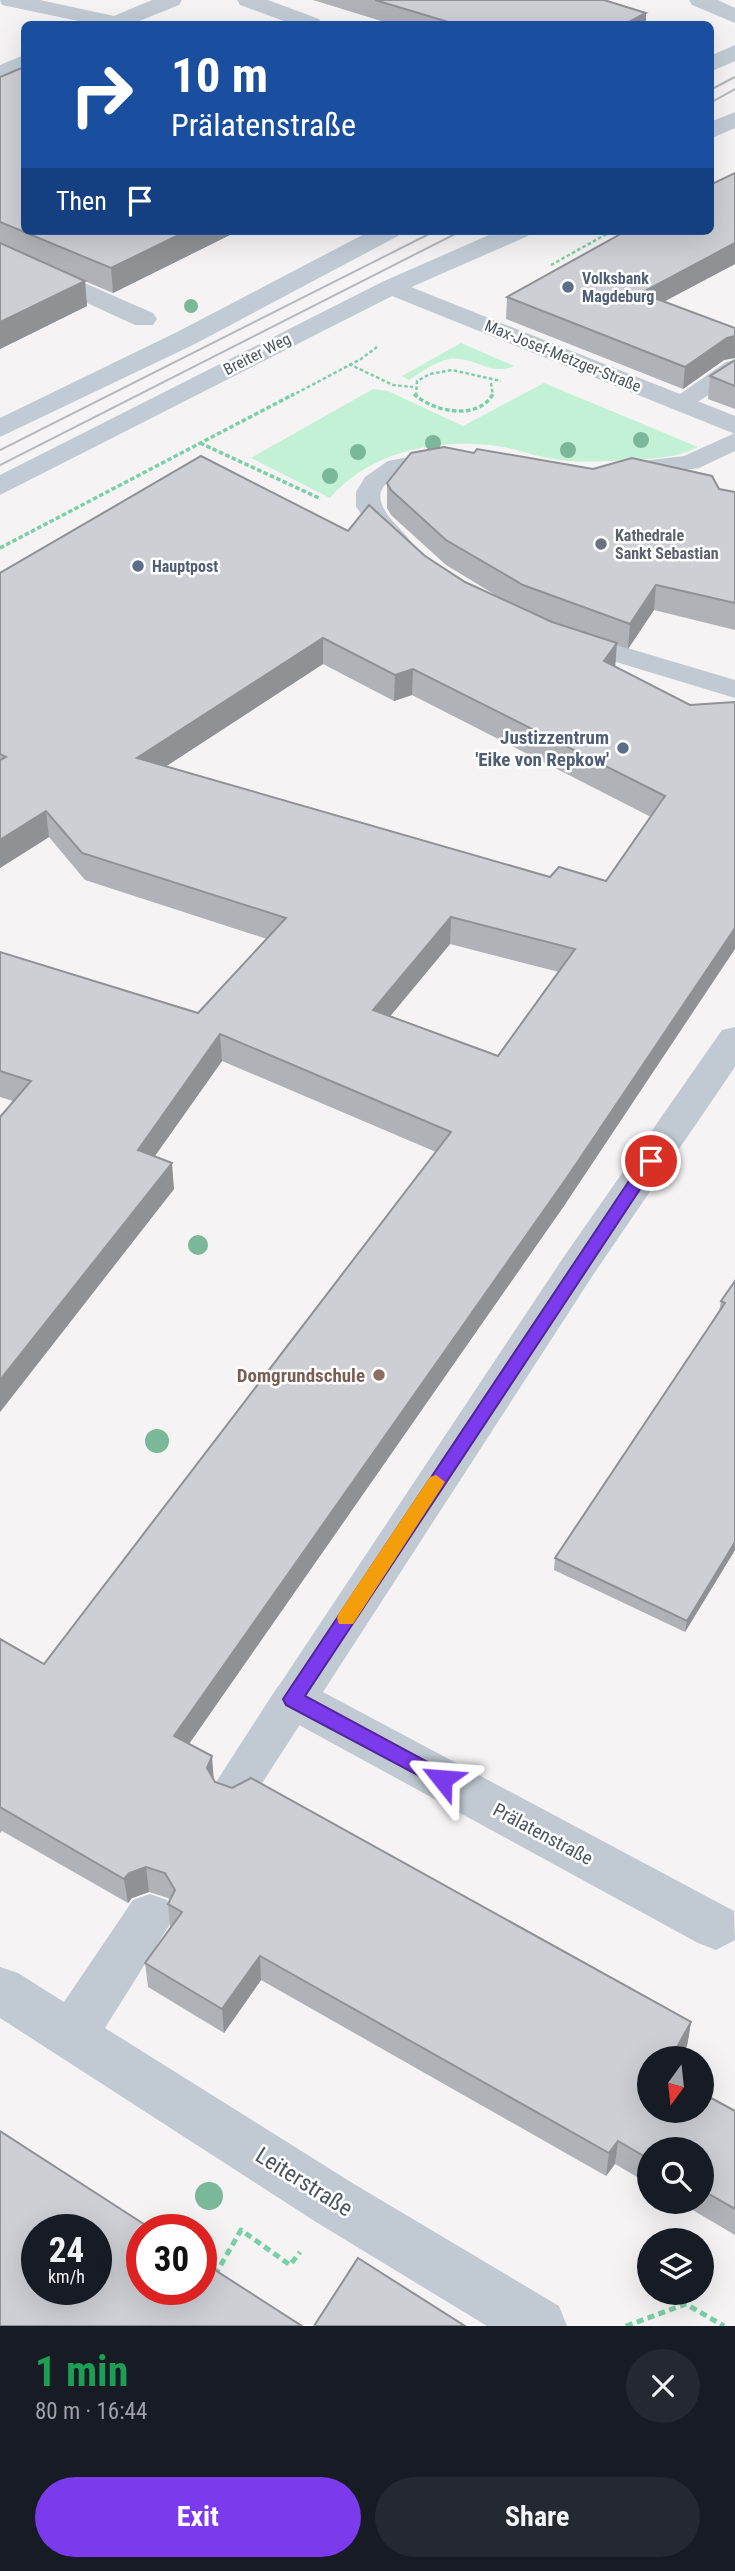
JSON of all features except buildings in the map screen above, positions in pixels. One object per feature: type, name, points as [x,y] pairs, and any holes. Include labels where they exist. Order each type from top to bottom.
[{"type":"street","points":[[10,0],[103,21]]},
{"type":"street","points":[[123,21],[171,0]]},
{"type":"street","points":[[248,0],[303,21]]},
{"type":"street","points":[[700,0],[735,16]]},
{"type":"street","points":[[714,63],[735,52]]},
{"type":"street","points":[[0,73],[21,63]]},
{"type":"street","points":[[714,130],[735,120]]},
{"type":"street","points":[[0,429],[186,338],[381,235]]},
{"type":"street","name":"Breiter Weg","points":[[0,486],[391,287],[510,235]]},
{"type":"street","points":[[0,254],[144,319]]},
{"type":"street","name":"Max-Josef-Metzger-Straße","points":[[391,287],[735,426]]},
{"type":"street","points":[[293,1699],[579,1265],[735,1039]]},
{"type":"street","name":"Prälatenstraße","points":[[293,1699],[716,1927]]},
{"type":"street","points":[[72,2034],[150,1916]]},
{"type":"street","name":"Leiterstraße","points":[[0,1990],[335,2203],[539,2326]]},
{"type":"lane","points":[[679,403],[735,367]]},
{"type":"lane","points":[[597,473],[681,466],[705,458],[735,441]]},
{"type":"lane","points":[[411,558],[367,501],[369,492],[384,472],[414,461],[475,457]]},
{"type":"lane","points":[[539,628],[631,660],[735,689]]},
{"type":"lane","points":[[233,1793],[293,1699]]},
{"type":"path","points":[[349,364],[393,386],[413,387],[425,376],[449,370],[484,377],[494,389],[493,396],[479,406],[454,410],[428,406],[414,394],[413,387]]},
{"type":"path","points":[[0,548],[199,443],[387,530]]},
{"type":"path","points":[[217,2270],[241,2230],[290,2265],[335,2203]]},
{"type":"path","points":[[626,2326],[686,2304],[723,2326]]},
{"type":"green space","points":[[461,343],[514,366],[497,369],[466,360],[449,359],[409,380],[402,376]]},
{"type":"green space","points":[[544,383],[698,447],[665,457],[586,462],[553,459],[480,444],[432,446],[387,458],[366,468],[330,498],[251,458],[373,389],[388,391],[463,426]]},
{"type":"tram line","points":[[714,88],[735,77]]},
{"type":"tram line","points":[[714,101],[735,89]]},
{"type":"tram line","points":[[0,450],[427,235]]},
{"type":"tram line","points":[[0,465],[453,235]]},
{"type":"slow traffic","points":[[346,1618],[436,1482]]},
{"type":"place","name":"Volksbank Magdeburg","points":[[568,287]]},
{"type":"place","name":"Kathedrale Sankt Sebastian","points":[[601,544]]},
{"type":"place","name":"Hauptpost","points":[[138,566]]},
{"type":"place","name":"Justizzentrum 'Eike von Repkow'","points":[[623,748]]},
{"type":"place","name":"Domgrundschule","points":[[379,1375]]},
{"type":"route","points":[[442,1779],[293,1699],[579,1265],[651,1161]]}]
